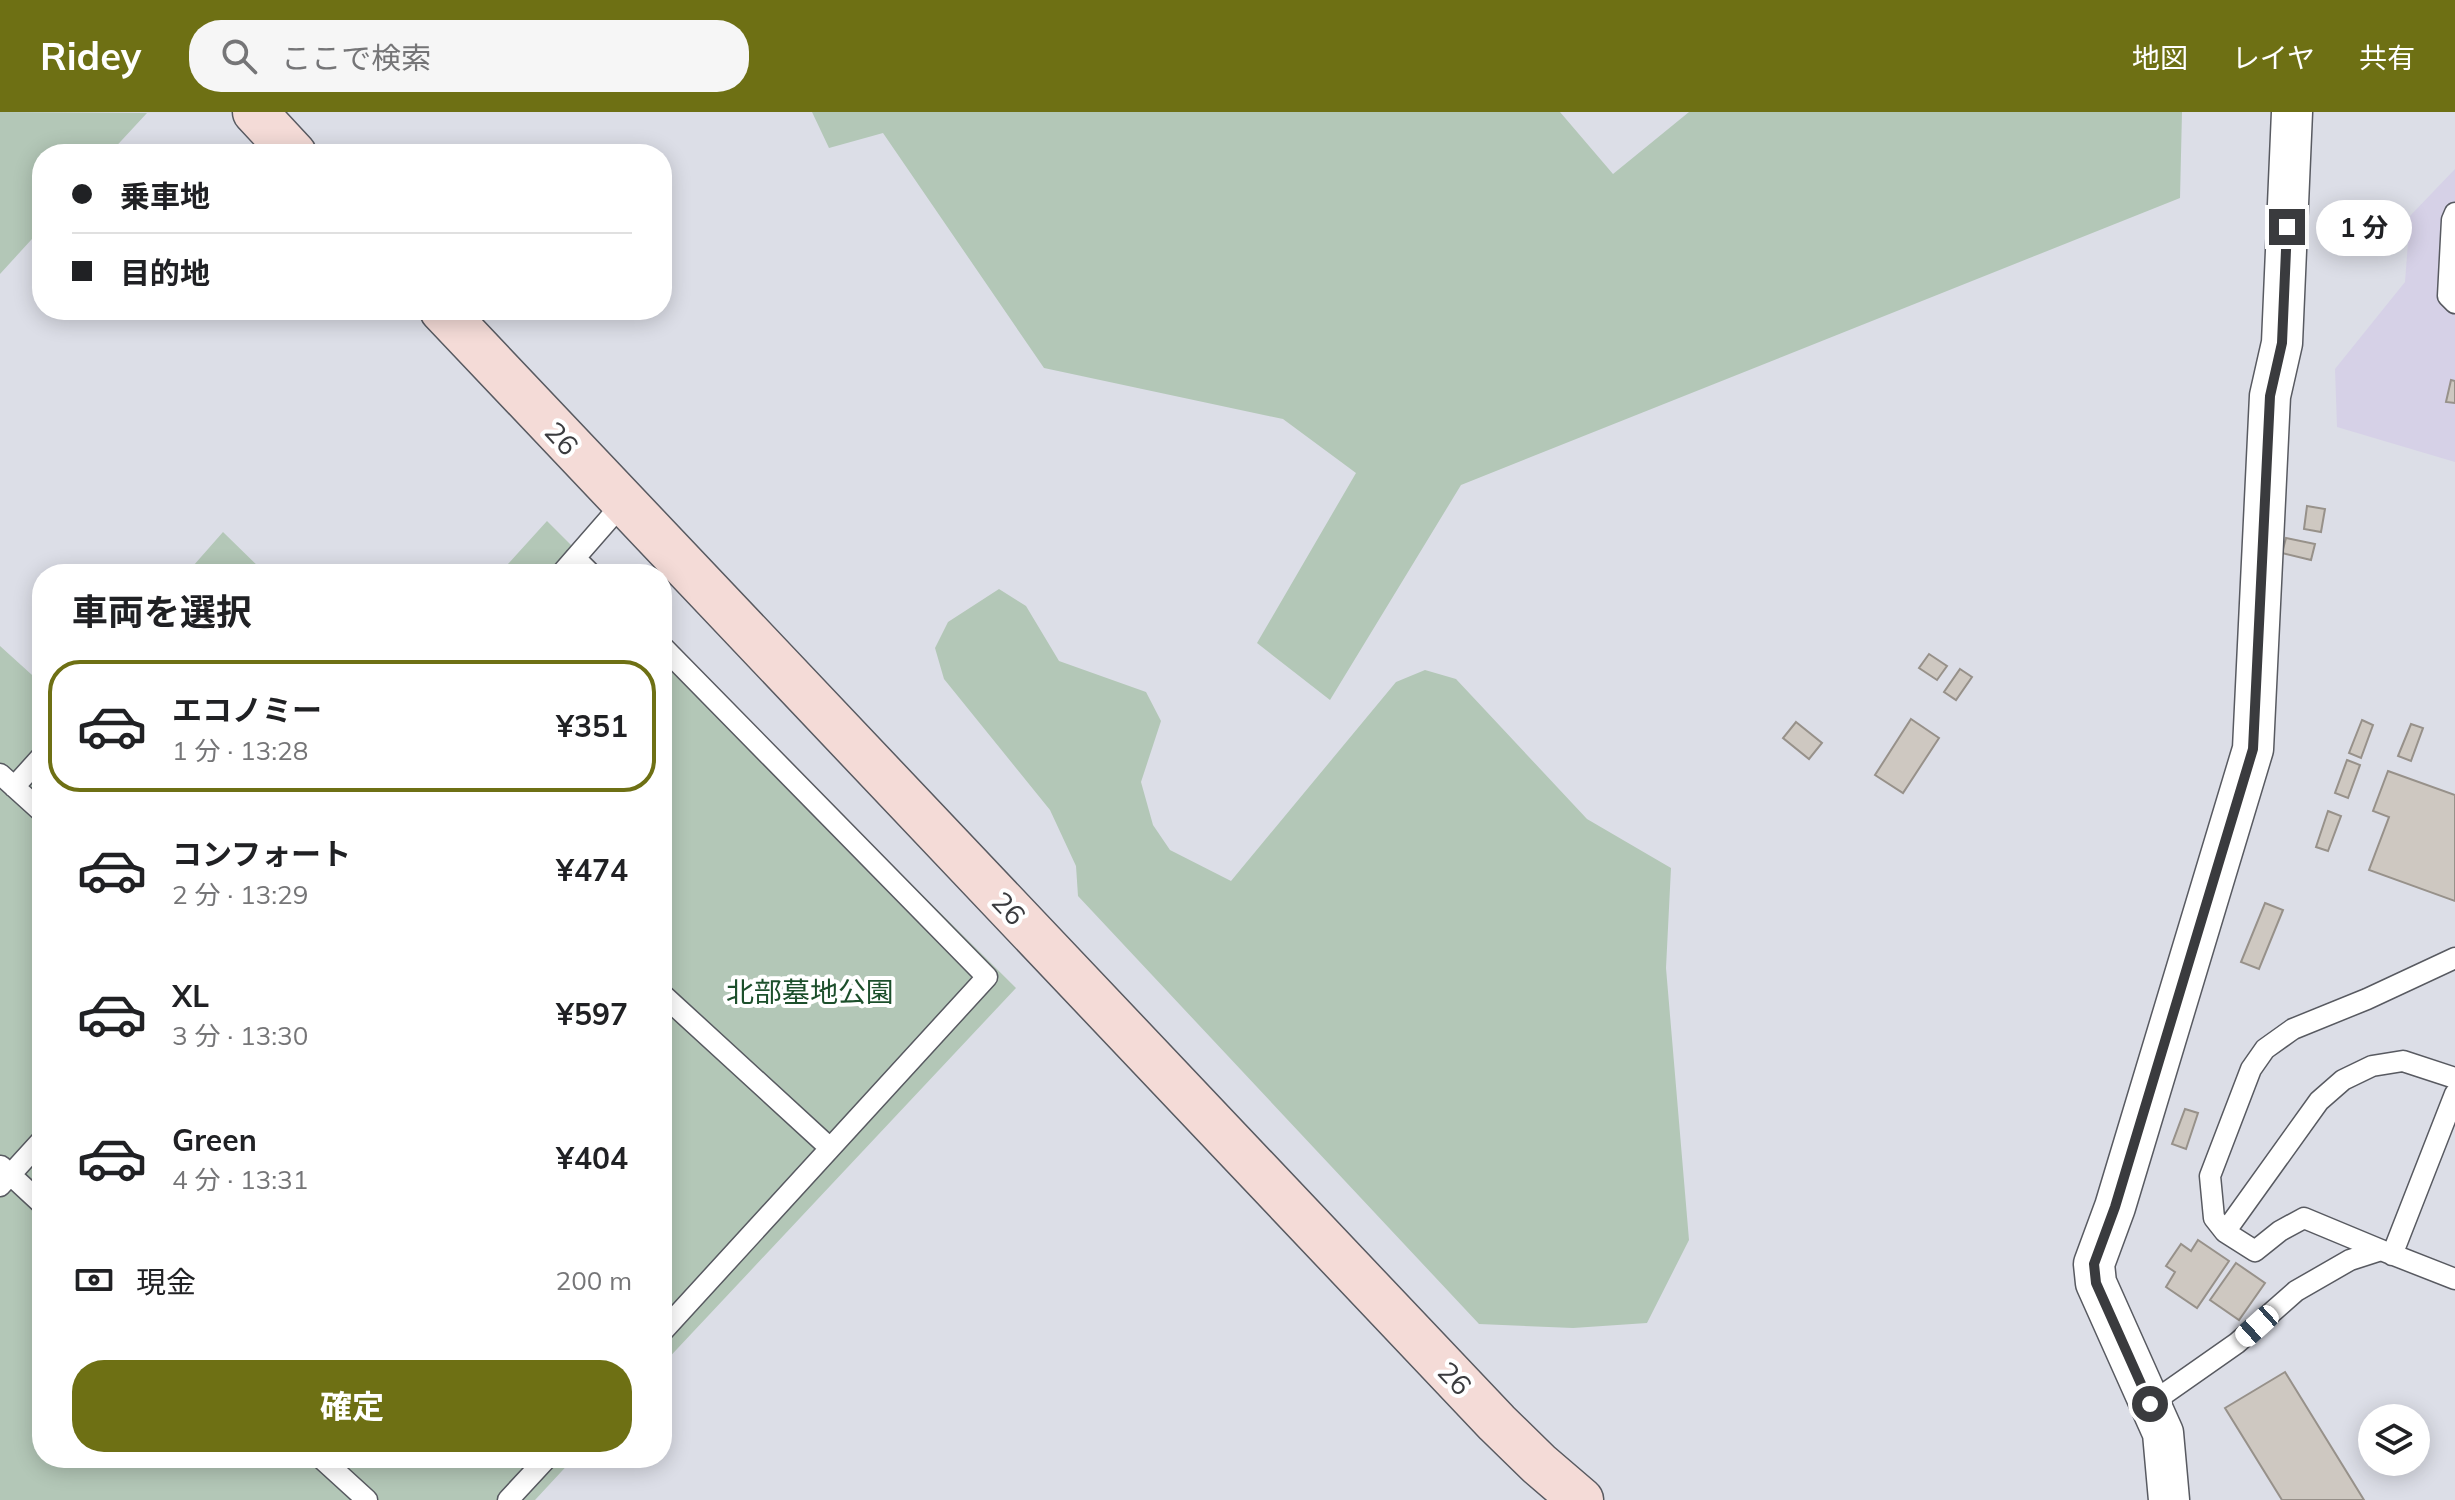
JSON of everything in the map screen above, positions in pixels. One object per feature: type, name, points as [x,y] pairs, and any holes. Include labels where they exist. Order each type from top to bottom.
[{"type":"street","points":[[255,112],[285,144]]},
{"type":"street","points":[[2169,1500],[2163,1433],[2096,1283],[2094,1264],[2115,1207],[2253,749],[2270,396],[2282,343],[2292,112]]},
{"type":"street","name":"26","points":[[451,320],[1497,1423],[1581,1500]]},
{"type":"lane","points":[[2455,213],[2452,220],[2448,296],[2455,303]]},
{"type":"lane","points":[[570,564],[623,503]]},
{"type":"lane","points":[[575,558],[581,564]]},
{"type":"lane","points":[[672,656],[987,977],[672,1321]]},
{"type":"lane","points":[[32,763],[7,780],[32,803]]},
{"type":"lane","points":[[2455,958],[2293,1029],[2265,1049],[2251,1069],[2210,1176],[2214,1218],[2225,1232],[2255,1251],[2280,1231],[2304,1218],[2455,1279]]},
{"type":"lane","points":[[672,1003],[830,1148]]},
{"type":"lane","points":[[2225,1232],[2319,1101],[2343,1080],[2372,1066],[2403,1061],[2455,1078]]},
{"type":"lane","points":[[2386,1253],[2449,1129],[2455,1094]]},
{"type":"lane","points":[[32,1149],[3,1176],[32,1197]]},
{"type":"lane","points":[[2150,1404],[2237,1343],[2296,1291],[2350,1260],[2386,1253]]},
{"type":"lane","points":[[332,1468],[367,1500]]},
{"type":"lane","points":[[508,1500],[538,1468]]},
{"type":"shaded area","points":[[2455,169],[2455,462],[2337,427],[2335,369],[2405,282],[2410,216]]},
{"type":"green space","points":[[0,112],[147,113],[118,144],[32,144],[32,239],[0,274]]},
{"type":"green space","points":[[812,112],[1560,112],[1613,174],[1689,112],[2182,112],[2180,198],[1461,485],[1330,700],[1257,643],[1356,473],[1283,419],[1044,368],[883,133],[829,148]]},
{"type":"green space","points":[[547,521],[590,564],[508,564]]},
{"type":"green space","points":[[223,532],[256,564],[195,564]]},
{"type":"green space","points":[[999,589],[1026,606],[1059,661],[1146,692],[1161,721],[1141,782],[1153,825],[1170,850],[1231,881],[1396,682],[1425,670],[1456,679],[1587,819],[1671,868],[1666,968],[1689,1240],[1647,1323],[1573,1328],[1479,1324],[1078,896],[1076,866],[1050,810],[944,679],[935,648],[948,622]]},
{"type":"green space","points":[[0,646],[32,675],[32,1468],[565,1468],[535,1500],[0,1500]]},
{"type":"green space","name":"北部墓地公園","points":[[672,646],[1016,988],[672,1354]]},
{"type":"building","points":[[2451,380],[2455,381],[2455,403],[2446,402]]},
{"type":"building","points":[[2307,506],[2325,509],[2321,532],[2304,529]]},
{"type":"building","points":[[2286,538],[2315,544],[2311,560],[2282,553]]},
{"type":"building","points":[[1929,654],[1947,666],[1937,680],[1919,668]]},
{"type":"building","points":[[1960,669],[1972,677],[1956,700],[1944,692]]},
{"type":"building","points":[[1911,719],[1939,738],[1903,793],[1875,775]]},
{"type":"building","points":[[2362,720],[2373,725],[2361,758],[2349,753]]},
{"type":"building","points":[[1796,722],[1822,743],[1809,759],[1783,738]]},
{"type":"building","points":[[2411,724],[2423,728],[2411,761],[2398,756]]},
{"type":"building","points":[[2347,760],[2360,765],[2348,798],[2335,793]]},
{"type":"building","points":[[2388,771],[2455,795],[2455,901],[2369,870],[2389,817],[2373,811]]},
{"type":"building","points":[[2328,811],[2341,816],[2328,851],[2316,847]]},
{"type":"building","points":[[2265,903],[2283,910],[2259,969],[2241,962]]},
{"type":"building","points":[[2185,1109],[2198,1113],[2186,1149],[2172,1144]]},
{"type":"building","points":[[2198,1240],[2229,1261],[2197,1308],[2166,1287],[2175,1272],[2166,1266],[2181,1244],[2191,1251]]},
{"type":"building","points":[[2236,1263],[2265,1283],[2239,1320],[2210,1300]]},
{"type":"building","points":[[2285,1372],[2364,1500],[2282,1500],[2225,1408]]},
{"type":"route","points":[[2150,1404],[2096,1283],[2094,1264],[2115,1207],[2253,749],[2270,396],[2282,343],[2287,227]]}]
